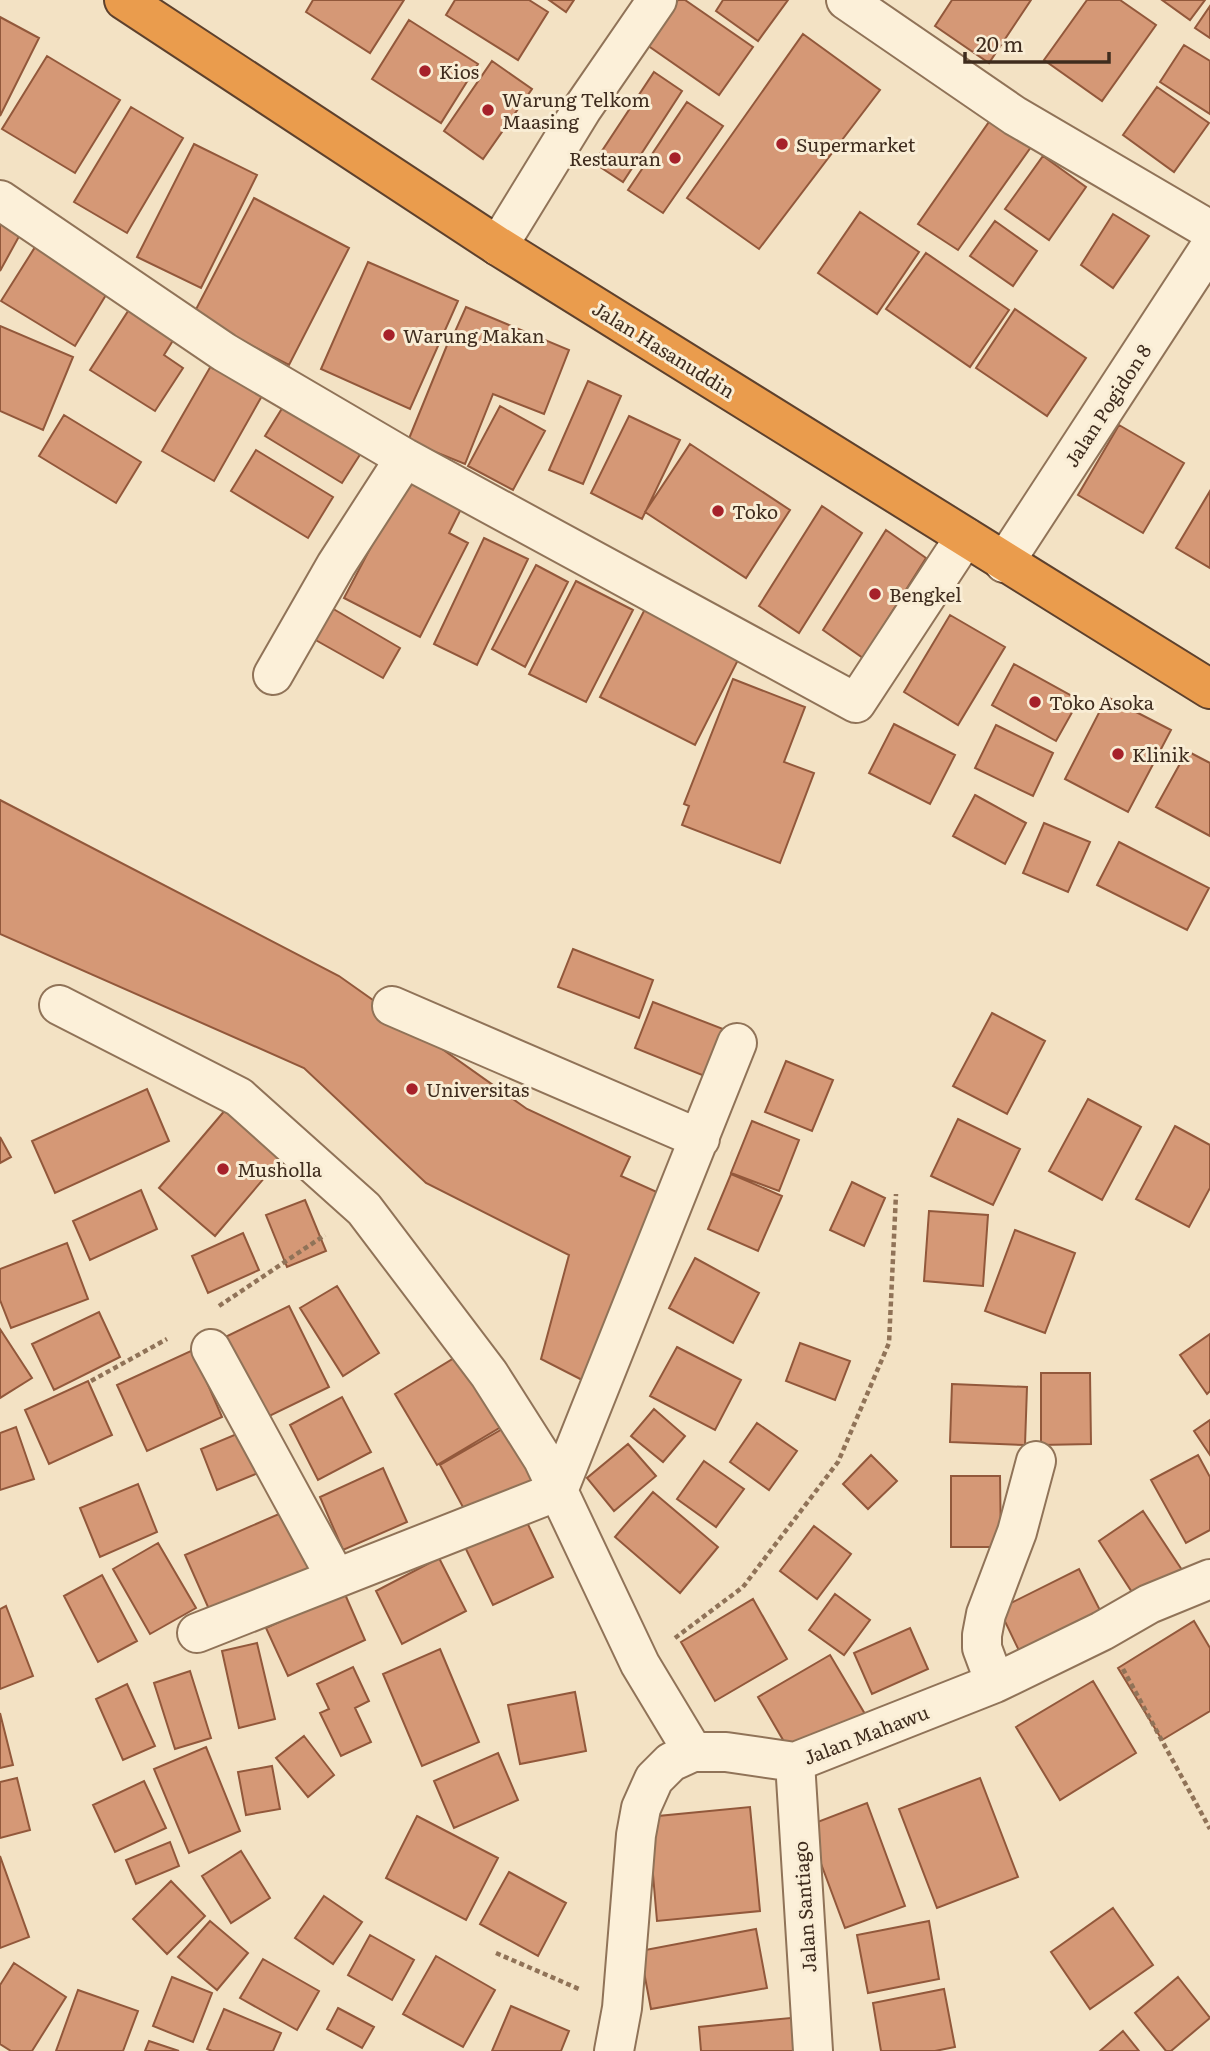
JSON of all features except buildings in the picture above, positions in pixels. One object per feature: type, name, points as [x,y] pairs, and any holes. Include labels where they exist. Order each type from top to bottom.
[{"type":"highway","name":"Jalan Hasanuddin","points":[[124,0],[498,246],[1210,689]]},
{"type":"street","points":[[498,246],[582,109],[657,0]]},
{"type":"street","points":[[846,0],[1015,116],[1210,230]]},
{"type":"street","points":[[0,200],[224,352],[405,458],[856,703],[965,537]]},
{"type":"street","name":"Jalan Pogidon 8","points":[[1004,563],[1210,247]]},
{"type":"street","points":[[273,675],[336,565],[405,458]]},
{"type":"street","points":[[59,1005],[239,1097],[364,1209],[489,1374],[543,1459],[640,1664],[693,1752],[671,1762],[654,1779],[641,1808],[636,1835],[622,2008],[614,2051]]},
{"type":"street","points":[[392,1006],[700,1139]]},
{"type":"street","points":[[197,1633],[558,1491],[737,1044]]},
{"type":"street","points":[[211,1349],[336,1578]]},
{"type":"street","points":[[995,1683],[982,1648],[986,1614],[1017,1532],[1036,1461]]},
{"type":"street","name":"Jalan Mahawu","points":[[693,1752],[726,1752],[795,1762],[995,1683],[1102,1631],[1149,1604],[1210,1579]]},
{"type":"street","name":"Jalan Santiago","points":[[795,1762],[813,2051]]},
{"type":"path","points":[[640,1664],[743,1587],[838,1462],[889,1343],[897,1194]]},
{"type":"path","points":[[215,1308],[364,1209]]},
{"type":"path","points":[[91,1381],[170,1337]]},
{"type":"path","points":[[1102,1631],[1210,1829]]},
{"type":"path","points":[[496,1953],[622,2008]]},
{"type":"place","name":"Kios","points":[[425,71]]},
{"type":"place","name":"Warung Telkom Maasing","points":[[488,110]]},
{"type":"place","name":"Supermarket","points":[[782,144]]},
{"type":"place","name":"Restauran","points":[[675,158]]},
{"type":"place","name":"Warung Makan","points":[[389,335]]},
{"type":"place","name":"Toko","points":[[718,511]]},
{"type":"place","name":"Bengkel","points":[[875,594]]},
{"type":"place","name":"Toko Asoka","points":[[1035,702]]},
{"type":"place","name":"Klinik","points":[[1118,754]]},
{"type":"place","name":"Universitas","points":[[412,1089]]},
{"type":"place","name":"Musholla","points":[[223,1169]]}]
